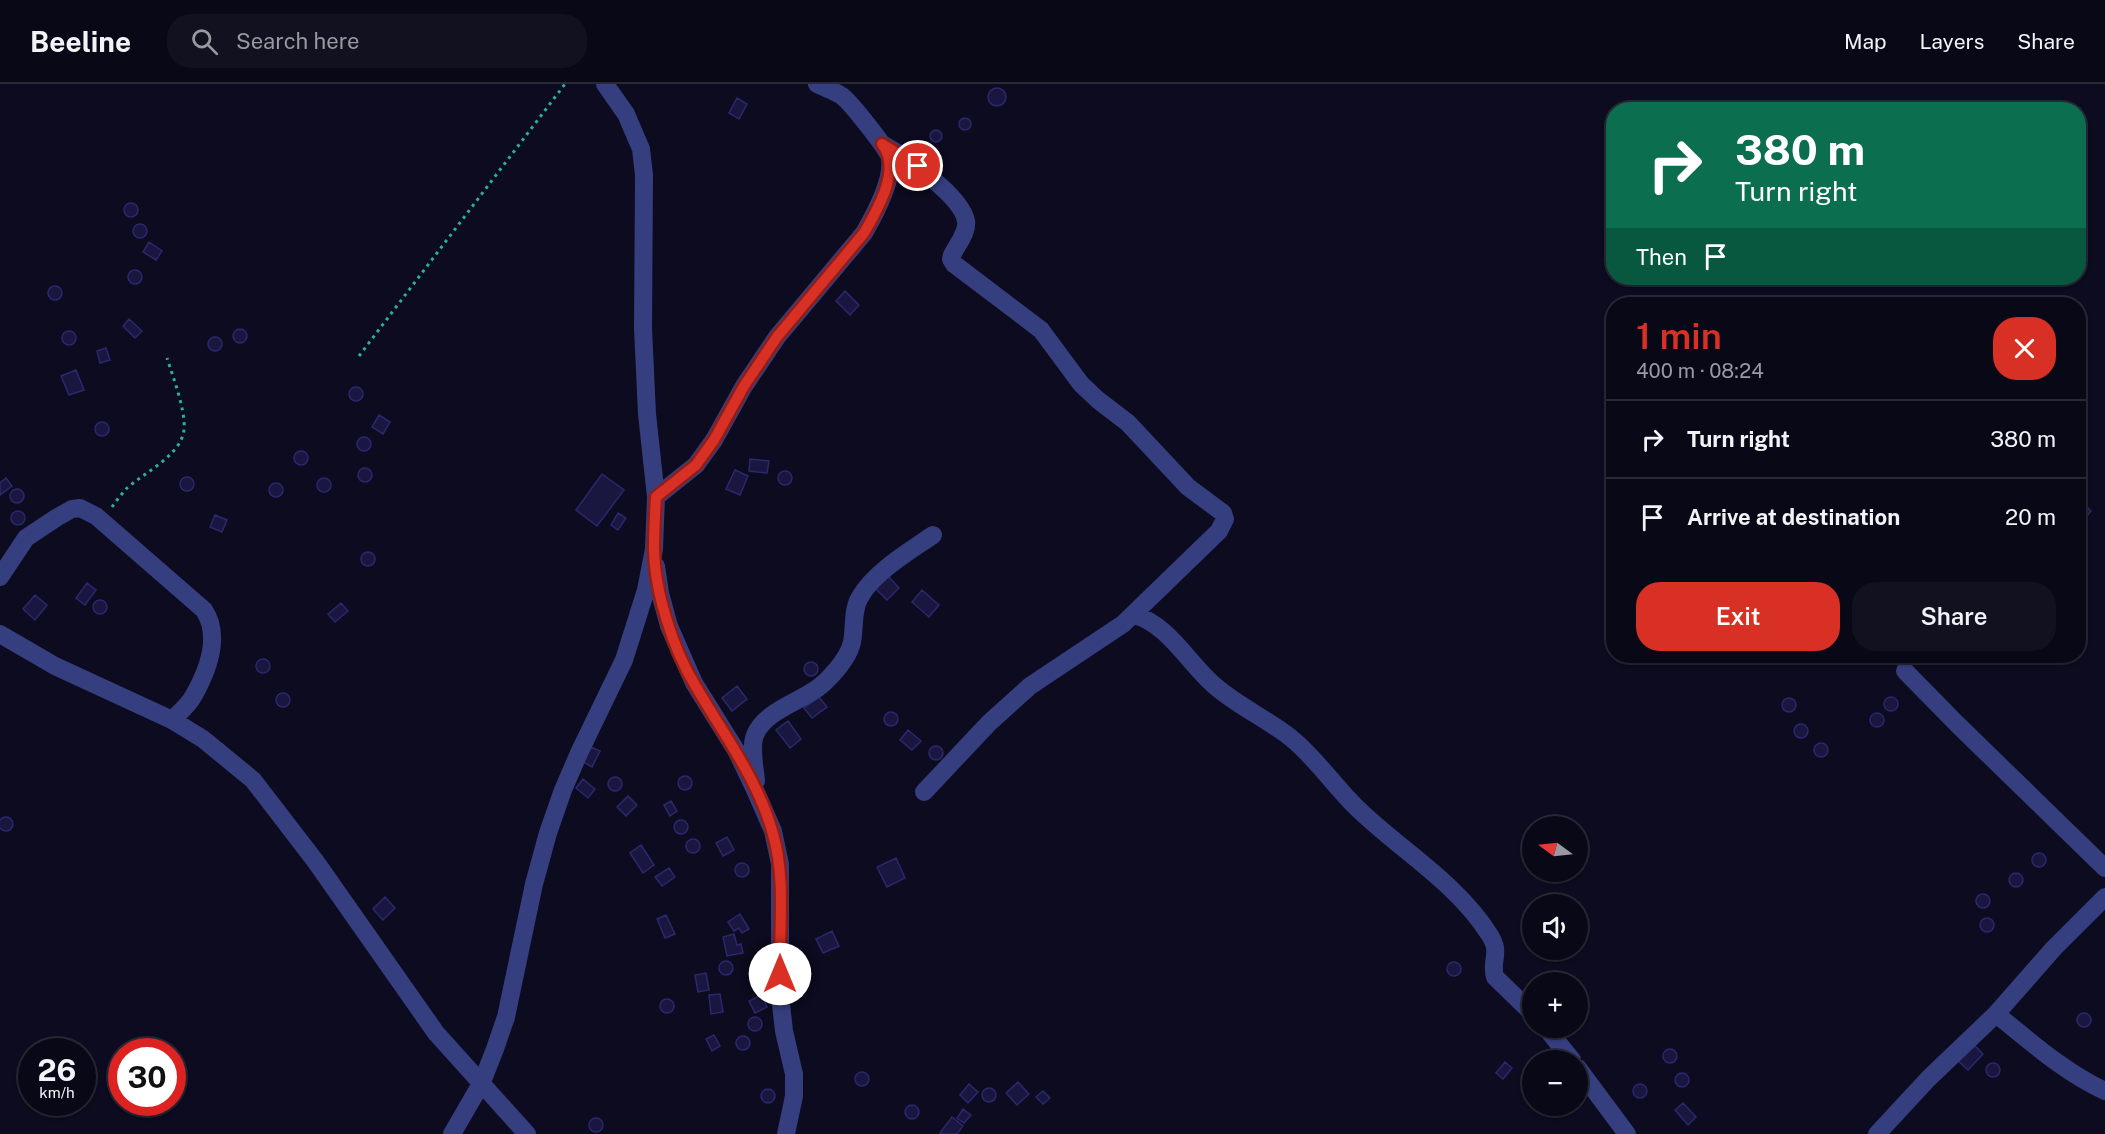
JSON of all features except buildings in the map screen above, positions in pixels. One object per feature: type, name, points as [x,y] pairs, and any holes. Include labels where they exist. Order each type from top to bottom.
[{"type":"street","points":[[452,1134],[482,1082],[506,1017],[534,884],[548,833],[579,753],[624,660],[646,590],[654,549],[656,497],[647,414],[643,339],[644,175],[641,149],[626,114],[605,84]]},
{"type":"street","points":[[656,497],[696,465],[714,440],[744,386],[777,337],[864,233],[882,198],[890,167],[889,152],[843,97],[817,84]]},
{"type":"street","points":[[882,144],[908,158],[963,210],[965,230],[952,255],[951,259],[954,264],[1041,330],[1081,384],[1128,423],[1188,488],[1223,513],[1224,524],[1134,615],[1030,686],[989,723],[924,792]]},
{"type":"street","points":[[0,577],[26,538],[56,518],[72,509],[80,508],[101,520],[204,610],[210,620],[212,651],[193,697],[172,720]]},
{"type":"street","points":[[756,792],[753,743],[755,734],[764,721],[823,685],[834,673],[852,644],[855,608],[859,597],[871,581],[933,535]]},
{"type":"street","points":[[654,549],[660,593],[669,626],[694,683],[737,752],[756,792],[772,831],[780,864],[780,995],[784,1030],[794,1074],[794,1096],[786,1134]]},
{"type":"street","points":[[1134,615],[1147,619],[1161,631],[1218,688],[1293,740],[1356,807],[1443,883],[1489,934],[1495,945],[1497,957],[1493,970],[1495,977],[1522,1003]]},
{"type":"street","points":[[0,634],[55,666],[172,720],[203,739],[253,780],[316,862],[436,1033],[527,1134]]},
{"type":"street","points":[[1905,671],[2105,868]]},
{"type":"street","points":[[1877,1134],[1928,1079],[1996,1014],[2054,948],[2105,897]]},
{"type":"street","points":[[1996,1014],[2061,1066],[2083,1081],[2105,1091]]},
{"type":"street","points":[[1554,1038],[1564,1050]]},
{"type":"street","points":[[1588,1081],[1627,1134]]},
{"type":"path","points":[[359,357],[565,84]]},
{"type":"path","points":[[101,520],[127,489],[166,458],[180,442],[184,430],[180,402],[167,358]]},
{"type":"route","points":[[780,974],[780,864],[772,831],[737,752],[694,683],[669,626],[660,593],[654,549],[656,497],[696,465],[714,440],[760,360],[864,233],[885,189],[890,167],[889,152],[882,144],[918,166]]}]
